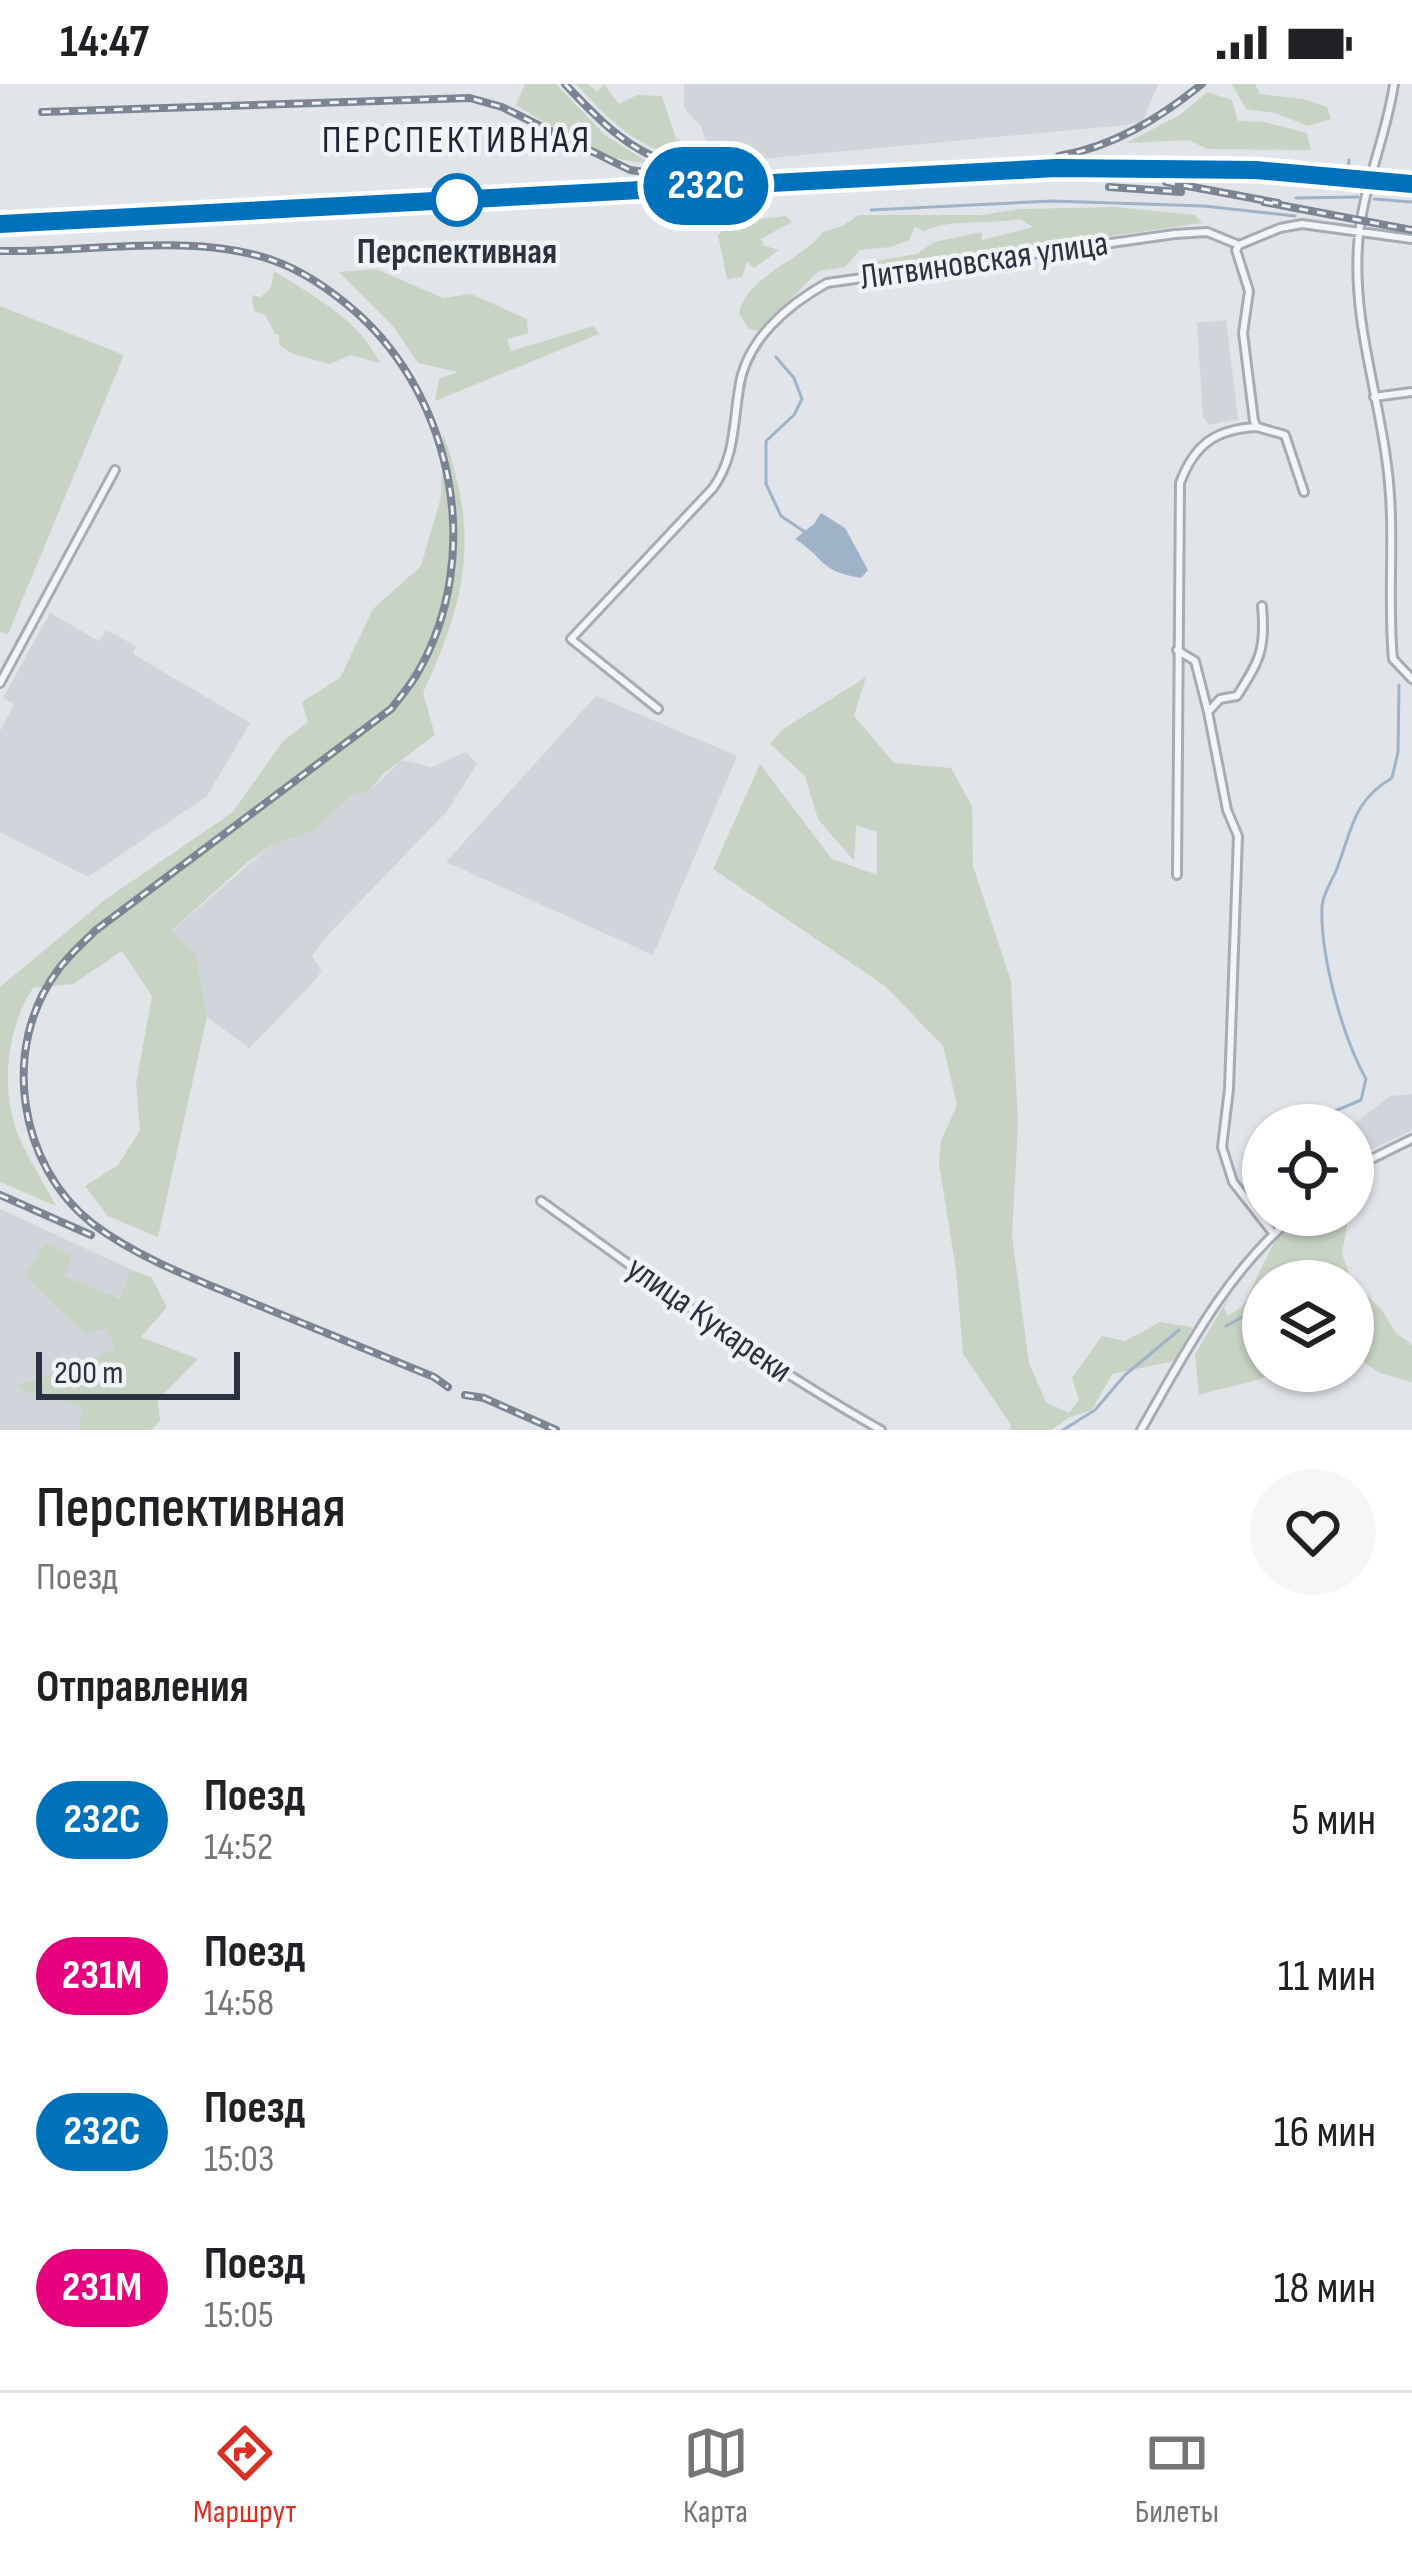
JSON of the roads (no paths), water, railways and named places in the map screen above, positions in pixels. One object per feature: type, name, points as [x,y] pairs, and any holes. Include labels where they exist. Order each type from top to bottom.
[{"type":"street","points":[[1394,84],[1360,230],[1356,294],[1387,461],[1394,535],[1393,659],[1412,679]]},
{"type":"street","points":[[1257,427],[1243,333],[1249,291],[1236,250],[1239,245],[1302,224],[1412,239]]},
{"type":"street","name":"Литвиновская улица","points":[[658,709],[572,639],[726,470],[744,363],[798,299],[827,283],[1175,233],[1207,232],[1239,245]]},
{"type":"street","points":[[1373,397],[1412,392]]},
{"type":"street","points":[[1177,875],[1180,483],[1188,460],[1203,442],[1213,435],[1257,427],[1285,434],[1304,492]]},
{"type":"street","points":[[0,682],[115,470]]},
{"type":"street","points":[[1208,712],[1220,700],[1237,696],[1259,661],[1265,638],[1262,606]]},
{"type":"street","points":[[1178,650],[1196,661],[1227,810],[1238,836],[1229,1089],[1222,1147],[1233,1182],[1242,1193]]},
{"type":"street","points":[[1374,1157],[1412,1138]]},
{"type":"street","name":"улица Кукареки","points":[[541,1201],[715,1328],[799,1384],[881,1430]]},
{"type":"street","points":[[1141,1430],[1208,1316],[1272,1236]]},
{"type":"water","points":[[821,513],[845,528],[868,570],[861,578],[829,567],[795,539]]},
{"type":"waterway","points":[[1348,169],[1349,160]]},
{"type":"waterway","points":[[1296,198],[1358,197]]},
{"type":"waterway","points":[[1374,199],[1412,202]]},
{"type":"waterway","points":[[871,210],[1052,201],[1204,206],[1295,216]]},
{"type":"waterway","points":[[776,357],[794,378],[802,399],[794,415],[766,441],[766,484],[781,516],[805,532]]},
{"type":"waterway","points":[[1352,1104],[1361,1100],[1366,1079],[1334,995],[1322,906],[1361,807],[1392,778],[1398,752],[1399,685]]},
{"type":"waterway","points":[[1226,1326],[1242,1317]]},
{"type":"waterway","points":[[1063,1430],[1095,1410],[1125,1375],[1179,1330]]},
{"type":"railway","points":[[565,84],[627,141],[672,164]]},
{"type":"railway","points":[[1059,156],[1098,146],[1135,129],[1202,84]]},
{"type":"railway","points":[[42,112],[470,98],[502,107],[630,170],[676,176]]},
{"type":"railway","points":[[0,224],[1056,168],[1256,170],[1412,184]]},
{"type":"railway","points":[[1166,182],[1278,203]]},
{"type":"railway","points":[[1109,187],[1181,192]]},
{"type":"railway","points":[[1264,202],[1412,230]]},
{"type":"railway","points":[[0,251],[173,245],[241,252],[284,265],[338,297],[390,349],[417,390],[436,434],[449,482],[450,580],[438,627],[415,677],[391,709],[96,930],[76,950],[40,1001],[28,1034],[24,1069],[26,1104],[48,1171],[93,1224],[168,1267],[434,1377],[448,1387]]},
{"type":"railway","points":[[0,1195],[91,1235]]},
{"type":"railway","points":[[465,1395],[484,1398],[556,1430]]},
{"type":"train","name":"232C","points":[[0,224],[1056,168],[1256,170],[1412,184]]},
{"type":"place","name":"Перспективная","points":[[457,200]]},
{"type":"district","name":"ПЕРСПЕКТИВНАЯ","points":[[457,140]]}]
